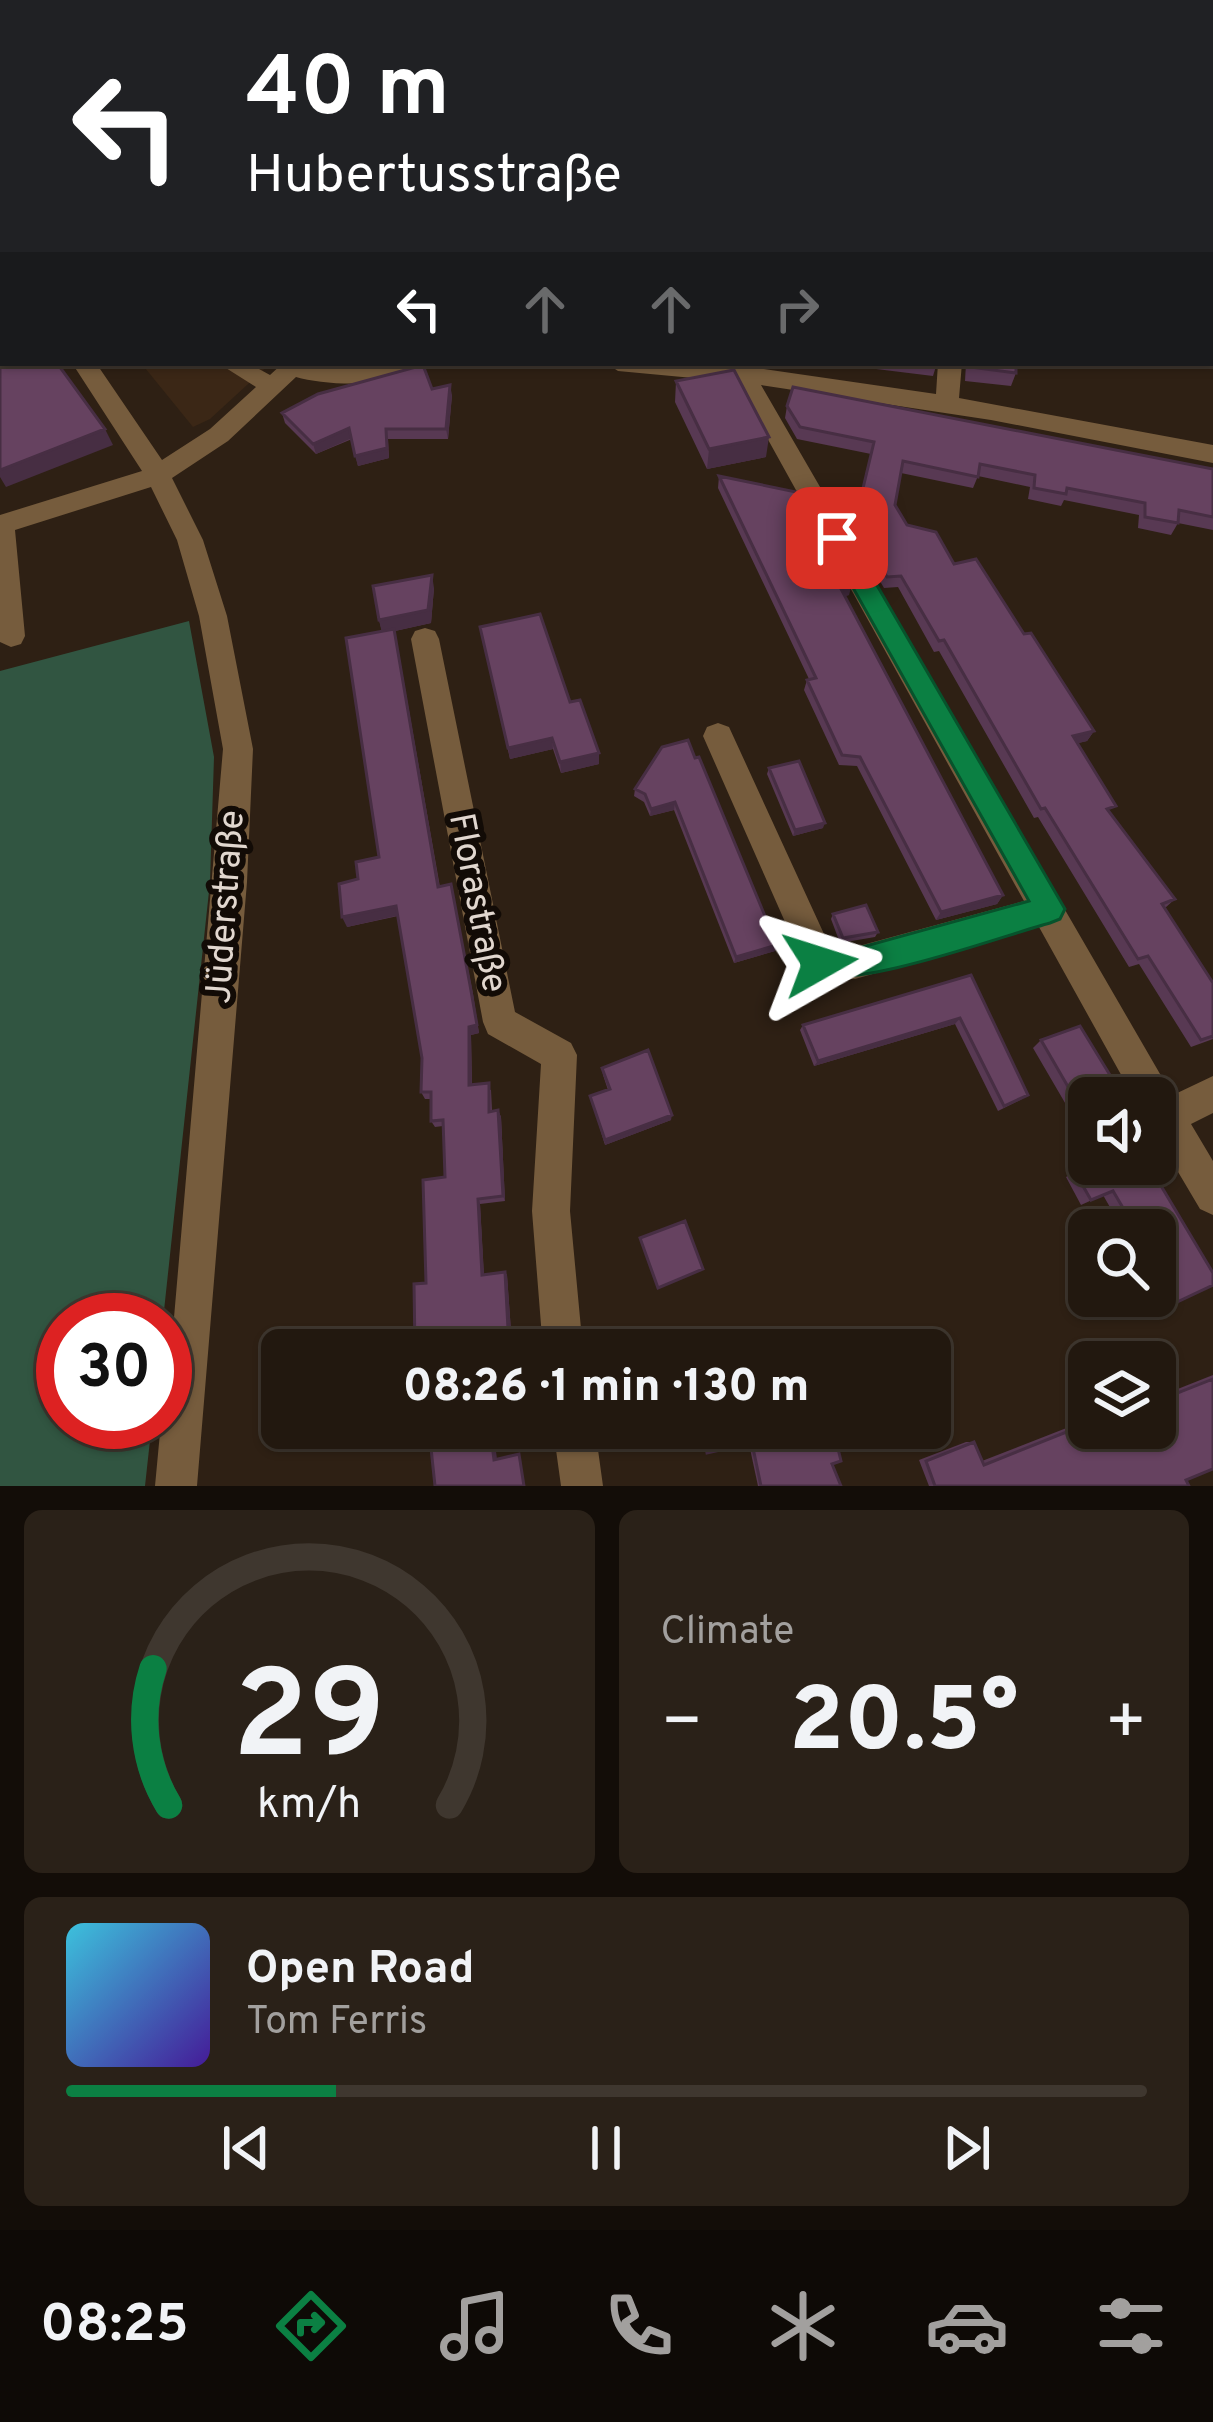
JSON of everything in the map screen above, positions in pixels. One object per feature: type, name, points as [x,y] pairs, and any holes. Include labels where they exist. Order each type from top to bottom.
[{"type":"street","name":"Jüderstraße","points":[[85,366],[158,475],[190,540],[213,616],[238,749],[231,882],[176,1486]]},
{"type":"street","points":[[235,366],[272,386]]},
{"type":"street","points":[[11,635],[1,525],[158,475],[219,435],[294,366]]},
{"type":"street","points":[[297,366],[318,378],[345,378],[407,366]]},
{"type":"street","points":[[652,366],[947,401],[1213,454]]},
{"type":"street","points":[[947,401],[950,366]]},
{"type":"street","points":[[743,374],[1143,1077]]},
{"type":"street","name":"Florastraße","points":[[425,639],[500,1022],[559,1055],[551,1211],[561,1329]]},
{"type":"street","points":[[718,736],[820,963],[855,963],[1050,909]]},
{"type":"street","points":[[1176,1101],[1213,1094]]},
{"type":"street","points":[[1176,1135],[1213,1196]]},
{"type":"street","points":[[577,1449],[582,1486]]},
{"type":"shaded area","points":[[143,366],[268,366],[210,419],[193,427]]},
{"type":"green space","points":[[189,621],[214,757],[210,882],[166,1293],[36,1293],[36,1449],[149,1449],[145,1486],[0,1486],[0,671]]},
{"type":"building","points":[[0,366],[59,366],[105,429],[0,470]]},
{"type":"building","points":[[423,366],[432,389],[450,385],[446,429],[386,429],[387,448],[355,456],[349,428],[313,444],[282,413],[318,394]]},
{"type":"building","points":[[1016,366],[1016,373],[970,367]]},
{"type":"building","points":[[734,370],[769,437],[709,449],[676,381]]},
{"type":"building","points":[[793,387],[1213,469],[1213,517],[1179,510],[1178,523],[1145,517],[1145,503],[1067,488],[1066,494],[1034,488],[1035,475],[980,464],[978,477],[903,461],[895,505],[907,525],[936,532],[954,564],[976,559],[1094,731],[1073,736],[1116,806],[1107,809],[1175,899],[1162,904],[1213,983],[1213,1036],[1201,1040],[1148,956],[1138,959],[1045,808],[1041,809],[944,640],[939,641],[901,576],[887,577],[843,501],[859,505],[874,442],[800,427],[787,406]]},
{"type":"building","points":[[719,476],[801,493],[852,584],[840,587],[1003,895],[941,912],[860,757],[842,755],[807,680],[816,678]]},
{"type":"building","points":[[432,575],[428,610],[379,620],[373,586]]},
{"type":"building","points":[[540,614],[570,702],[580,700],[599,753],[560,762],[552,738],[508,748],[480,627]]},
{"type":"building","points":[[394,629],[438,887],[451,884],[477,1025],[469,1027],[469,1085],[489,1083],[489,1112],[498,1110],[503,1196],[478,1199],[482,1275],[505,1272],[508,1329],[415,1329],[414,1284],[426,1283],[423,1180],[445,1177],[443,1120],[431,1121],[431,1092],[421,1092],[422,1058],[396,906],[342,917],[339,884],[358,879],[356,862],[379,857],[346,638]]},
{"type":"building","points":[[688,740],[777,945],[736,957],[675,802],[651,809],[645,794],[635,789],[662,747]]},
{"type":"building","points":[[799,761],[825,823],[795,830],[769,768]]},
{"type":"building","points":[[866,905],[878,932],[843,938],[833,914]]},
{"type":"building","points":[[971,975],[1028,1095],[1004,1106],[960,1018],[818,1061],[803,1025]]},
{"type":"building","points":[[1080,1026],[1111,1077],[1068,1077],[1068,1087],[1041,1040]]},
{"type":"building","points":[[648,1050],[672,1115],[605,1140],[590,1096],[610,1089],[602,1068]]},
{"type":"building","points":[[1082,1185],[1161,1185],[1175,1209],[1124,1209],[1113,1191],[1091,1200]]},
{"type":"building","points":[[1176,1211],[1213,1273],[1213,1285],[1177,1302]]},
{"type":"building","points":[[685,1221],[703,1269],[658,1288],[640,1238]]},
{"type":"building","points":[[1213,1379],[1213,1469],[1186,1480],[1189,1486],[935,1486],[926,1461],[974,1442],[984,1465],[1068,1431],[1068,1449],[1176,1449],[1176,1394]]},
{"type":"building","points":[[431,1449],[493,1449],[494,1460],[519,1454],[524,1486],[435,1486]]},
{"type":"building","points":[[753,1449],[838,1449],[841,1461],[832,1464],[841,1486],[761,1486]]},
{"type":"route","points":[[820,963],[855,963],[1050,909],[837,538]]}]
